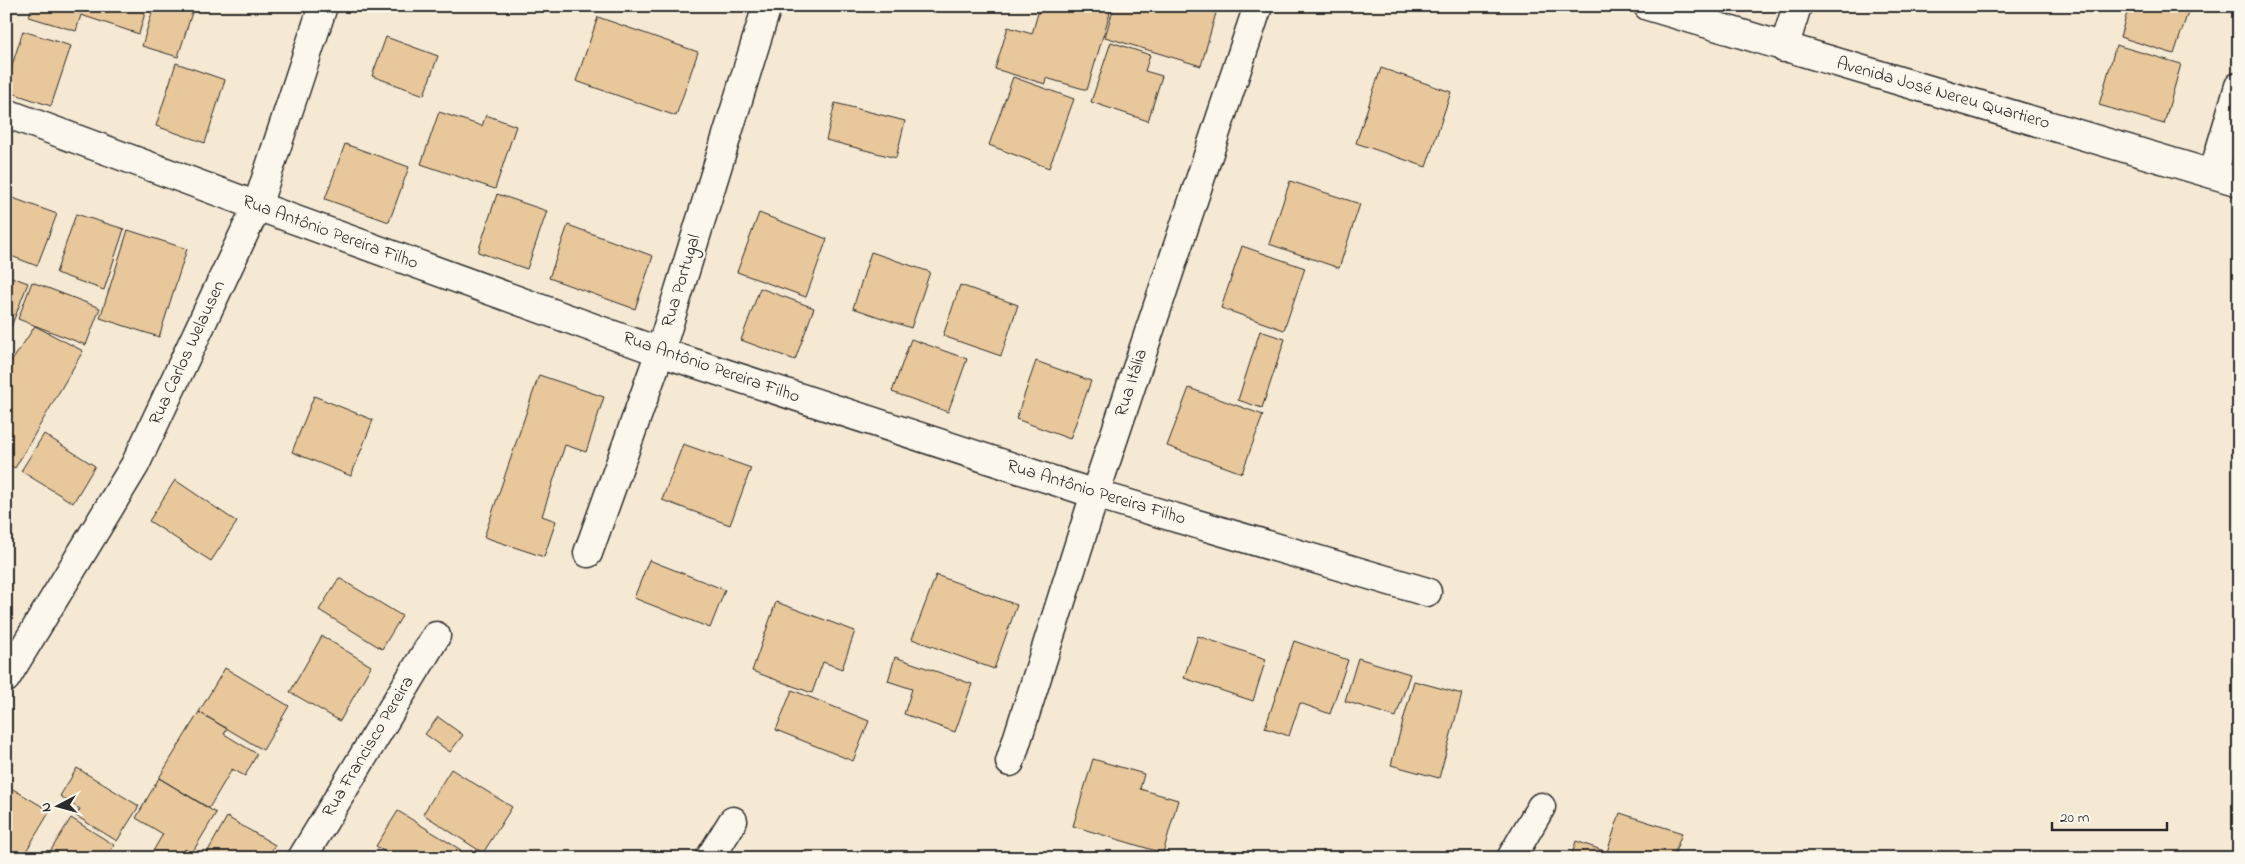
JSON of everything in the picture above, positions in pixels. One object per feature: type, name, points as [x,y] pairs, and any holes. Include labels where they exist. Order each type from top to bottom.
[{"type":"street","name":"Rua Carlos Welausen","points":[[6,678],[135,465],[257,206],[323,6]]},
{"type":"street","name":"Rua Portugal","points":[[588,553],[660,352],[767,6]]},
{"type":"street","name":"Rua Itália","points":[[1010,762],[1095,494],[1258,6]]},
{"type":"street","name":"Avenida José Nereu Quartiero","points":[[1648,6],[2239,182]]},
{"type":"street","points":[[1784,48],[1797,6]]},
{"type":"street","points":[[2213,174],[2239,86]]},
{"type":"street","name":"Rua Antônio Pereira Filho","points":[[6,113],[660,352],[1095,494],[1427,592]]},
{"type":"street","name":"Rua Francisco Pereira","points":[[302,858],[436,636]]},
{"type":"street","points":[[1511,858],[1541,807]]},
{"type":"street","points":[[710,858],[733,821]]},
{"type":"building","points":[[32,6],[147,6],[139,34],[81,15],[76,31],[29,17]]},
{"type":"building","points":[[154,6],[194,6],[178,57],[142,46]]},
{"type":"building","points":[[1040,6],[1112,6],[1087,90],[1046,78],[1045,84],[995,69],[1008,27],[1032,34]]},
{"type":"building","points":[[1114,6],[1195,6],[1216,13],[1201,66],[1105,37]]},
{"type":"building","points":[[2129,6],[2190,6],[2174,54],[2120,37]]},
{"type":"building","points":[[598,17],[698,52],[676,116],[576,81]]},
{"type":"building","points":[[23,31],[71,46],[51,106],[6,91],[6,84]]},
{"type":"building","points":[[386,37],[438,56],[424,95],[372,76]]},
{"type":"building","points":[[1111,42],[1150,55],[1145,71],[1162,76],[1148,121],[1091,102]]},
{"type":"building","points":[[2116,45],[2181,64],[2164,124],[2099,105]]},
{"type":"building","points":[[176,63],[225,80],[205,143],[156,126]]},
{"type":"building","points":[[1381,68],[1451,92],[1426,167],[1356,143]]},
{"type":"building","points":[[1013,77],[1074,99],[1049,168],[989,145]]},
{"type":"building","points":[[835,103],[905,121],[896,158],[826,140]]},
{"type":"building","points":[[439,112],[482,126],[486,115],[516,126],[495,189],[421,164]]},
{"type":"building","points":[[345,144],[409,167],[389,222],[325,199]]},
{"type":"building","points":[[1290,181],[1360,204],[1339,268],[1269,244]]},
{"type":"building","points":[[497,194],[547,211],[527,269],[478,252]]},
{"type":"building","points":[[10,197],[57,214],[37,266],[6,254],[6,208]]},
{"type":"building","points":[[759,213],[827,239],[806,297],[737,272]]},
{"type":"building","points":[[76,214],[124,229],[104,290],[56,273]]},
{"type":"building","points":[[568,225],[653,256],[635,309],[549,278]]},
{"type":"building","points":[[128,230],[187,249],[159,337],[100,318]]},
{"type":"building","points":[[1242,246],[1305,268],[1284,330],[1221,308]]},
{"type":"building","points":[[871,252],[930,272],[911,328],[853,308]]},
{"type":"building","points":[[6,275],[28,283],[6,340]]},
{"type":"building","points":[[32,282],[100,308],[86,345],[18,319]]},
{"type":"building","points":[[960,285],[1018,305],[1001,356],[943,336]]},
{"type":"building","points":[[760,288],[814,308],[795,360],[741,340]]},
{"type":"building","points":[[35,326],[83,351],[15,468],[6,463],[6,370]]},
{"type":"building","points":[[1260,331],[1285,339],[1262,408],[1238,400]]},
{"type":"building","points":[[911,339],[967,359],[948,412],[892,392]]},
{"type":"building","points":[[1036,361],[1091,381],[1070,439],[1016,419]]},
{"type":"building","points":[[539,375],[604,397],[586,452],[565,445],[542,516],[556,521],[544,557],[484,537]]},
{"type":"building","points":[[1189,388],[1263,415],[1242,473],[1167,446]]},
{"type":"building","points":[[314,396],[373,420],[351,476],[292,452]]},
{"type":"building","points":[[44,434],[95,466],[73,503],[21,471]]},
{"type":"building","points":[[683,444],[751,468],[730,525],[662,500]]},
{"type":"building","points":[[175,480],[237,522],[211,561],[149,521]]},
{"type":"building","points":[[649,560],[725,590],[710,628],[634,598]]},
{"type":"building","points":[[936,575],[1017,605],[994,669],[912,639]]},
{"type":"building","points":[[339,578],[402,616],[382,649],[319,610]]},
{"type":"building","points":[[776,602],[855,631],[842,669],[823,662],[812,693],[752,671]]},
{"type":"building","points":[[322,636],[371,666],[340,721],[290,692]]},
{"type":"building","points":[[1198,636],[1266,659],[1253,701],[1184,678]]},
{"type":"building","points":[[1294,641],[1348,660],[1330,714],[1300,703],[1289,736],[1265,728]]},
{"type":"building","points":[[895,657],[972,684],[955,732],[904,714],[912,689],[888,681]]},
{"type":"building","points":[[1358,658],[1410,674],[1396,717],[1345,701]]},
{"type":"building","points":[[225,668],[289,706],[263,750],[199,712]]},
{"type":"building","points":[[1414,681],[1462,694],[1439,778],[1391,765]]},
{"type":"building","points":[[792,690],[869,721],[853,761],[776,730]]},
{"type":"building","points":[[199,712],[227,729],[224,734],[257,754],[245,776],[232,769],[209,808],[159,778]]},
{"type":"building","points":[[438,717],[463,735],[450,752],[425,734]]},
{"type":"building","points":[[1093,759],[1144,774],[1140,789],[1178,800],[1163,853],[1073,826]]},
{"type":"building","points":[[77,768],[139,806],[117,841],[76,816],[80,809],[60,796]]},
{"type":"building","points":[[451,769],[512,807],[483,853],[423,814]]},
{"type":"building","points":[[159,778],[216,813],[192,853],[185,849],[180,858],[149,858],[163,834],[136,818]]},
{"type":"building","points":[[6,785],[50,811],[22,858],[6,858]]},
{"type":"building","points":[[398,811],[461,850],[457,858],[394,858],[376,846]]},
{"type":"building","points":[[1620,813],[1682,833],[1673,858],[1571,858],[1576,841],[1607,852]]},
{"type":"building","points":[[227,817],[275,845],[267,858],[204,858]]},
{"type":"building","points":[[71,818],[114,845],[106,858],[46,858]]},
{"type":"building","points":[[803,850],[814,858],[798,858]]}]
